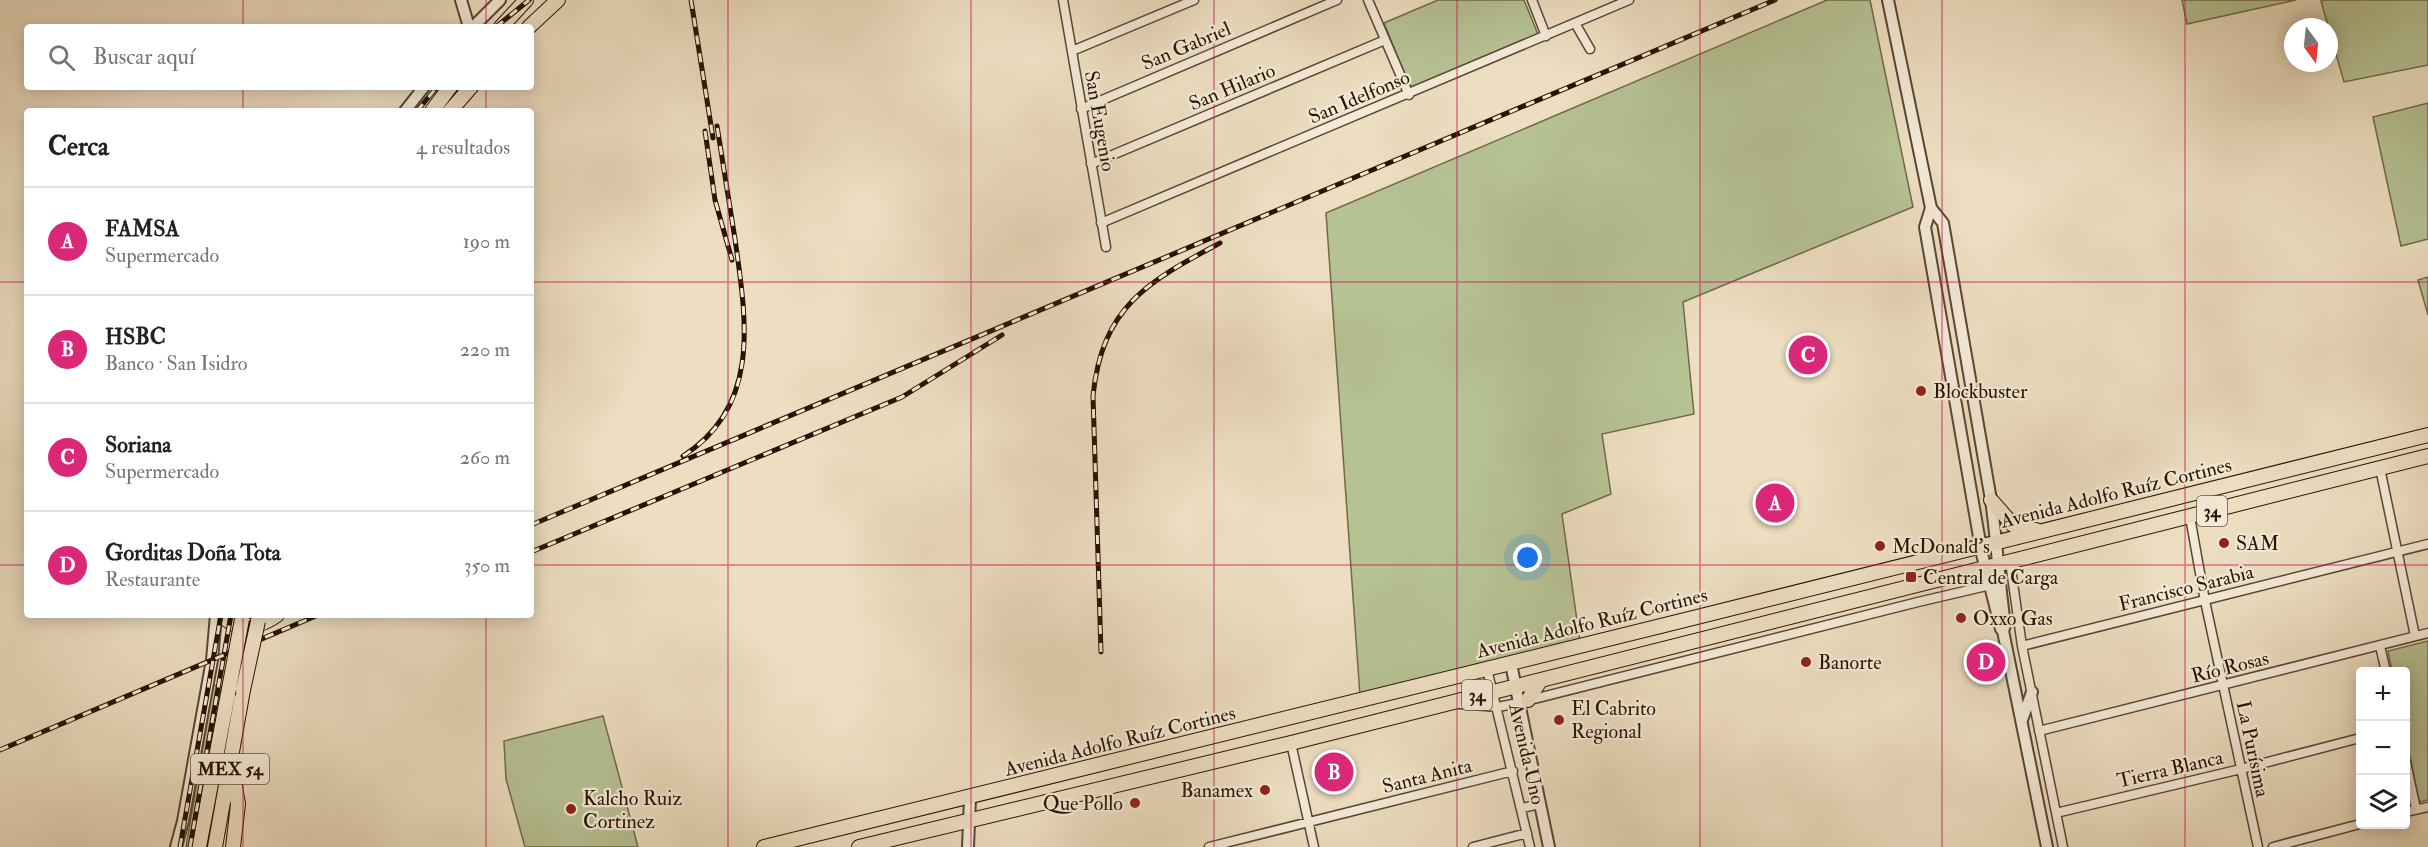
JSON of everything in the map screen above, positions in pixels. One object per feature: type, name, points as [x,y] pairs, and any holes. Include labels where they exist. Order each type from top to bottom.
[{"type":"main road","points":[[504,24],[526,0]]},
{"type":"main road","points":[[532,24],[558,0]]},
{"type":"main road","points":[[434,108],[448,90]]},
{"type":"main road","points":[[453,108],[468,90]]},
{"type":"main road","name":"Avenida Adolfo Ruíz Cortines","points":[[764,847],[970,798],[2428,435]]},
{"type":"main road","name":"Avenida Adolfo Ruíz Cortines","points":[[859,847],[1540,681],[2428,456]]},
{"type":"main road","points":[[1991,500],[2013,525],[2041,531]]},
{"type":"main road","points":[[1914,587],[1918,602]]},
{"type":"main road","points":[[225,618],[231,623],[252,626],[260,625],[272,618]]},
{"type":"main road","name":"MEX 54","points":[[199,847],[243,618]]},
{"type":"main road","name":"MEX 54","points":[[215,847],[258,618]]},
{"type":"main road","points":[[1523,701],[1540,681]]},
{"type":"main road","points":[[231,765],[238,796],[233,847]]},
{"type":"street","points":[[461,0],[470,24]]},
{"type":"street","points":[[474,24],[500,0]]},
{"type":"street","name":"San Eugenio","points":[[1063,0],[1106,248]]},
{"type":"street","points":[[1072,51],[1194,0]]},
{"type":"street","name":"San Gabriel","points":[[1081,109],[1337,0]]},
{"type":"street","points":[[1368,0],[1409,95]]},
{"type":"street","points":[[1532,0],[1546,36]]},
{"type":"street","name":"San Idelfonso","points":[[1101,223],[1409,95],[1629,0]]},
{"type":"street","points":[[1888,0],[1931,208],[1943,222],[1997,543],[1997,565],[1993,585],[2005,625],[2003,631],[2047,847]]},
{"type":"street","points":[[1575,23],[1590,49]]},
{"type":"street","name":"San Hilario","points":[[1091,165],[1385,40]]},
{"type":"street","points":[[407,108],[422,90]]},
{"type":"street","points":[[1931,208],[1925,227],[1980,547],[1997,565],[2022,646],[2063,847]]},
{"type":"street","points":[[2380,468],[2415,636]]},
{"type":"street","name":"La Purísima","points":[[2190,517],[2205,601],[2258,847]]},
{"type":"street","name":"Francisco Sarabia","points":[[2022,646],[2428,544]]},
{"type":"street","points":[[1444,703],[1498,707],[1993,585]]},
{"type":"street","points":[[176,847],[183,821],[212,660],[216,618]]},
{"type":"street","name":"Río Rosas","points":[[2039,731],[2428,633]]},
{"type":"street","points":[[2380,646],[2385,667]]},
{"type":"street","name":"Avenida Uno","points":[[1511,664],[1515,687],[1523,701],[1549,847]]},
{"type":"street","name":"Avenida Uno","points":[[1487,669],[1530,847]]},
{"type":"street","points":[[2022,721],[2032,692]]},
{"type":"street","name":"Tierra Blanca","points":[[2056,813],[2356,739]]},
{"type":"street","points":[[1291,743],[1314,847]]},
{"type":"street","name":"Santa Anita","points":[[1209,847],[1513,771]]},
{"type":"street","points":[[2409,775],[2416,809]]},
{"type":"street","points":[[968,847],[970,798]]},
{"type":"street","points":[[1522,808],[1540,804]]},
{"type":"street","points":[[2410,811],[2428,807]]},
{"type":"street","points":[[2273,847],[2356,825]]},
{"type":"street","points":[[1473,847],[1527,833]]},
{"type":"green space","points":[[1438,0],[1524,0],[1537,32],[1536,37],[1415,88],[1409,85],[1384,23]]},
{"type":"green space","points":[[1827,0],[1870,0],[1913,207],[1683,302],[1694,414],[1602,434],[1611,494],[1562,514],[1580,642],[1360,696],[1326,213]]},
{"type":"green space","points":[[2182,0],[2296,0],[2187,24]]},
{"type":"green space","points":[[2428,0],[2428,65],[2344,82],[2338,61],[2338,18],[2326,18],[2321,1]]},
{"type":"green space","points":[[2428,103],[2428,239],[2401,246],[2373,117]]},
{"type":"green space","points":[[2428,277],[2428,315],[2418,280]]},
{"type":"green space","points":[[2428,641],[2428,800],[2419,802],[2410,756],[2410,667],[2391,667],[2388,651]]},
{"type":"green space","points":[[213,685],[222,687],[193,847],[186,847]]},
{"type":"green space","name":"Kalcho Ruiz Cortinez","points":[[603,716],[638,847],[525,847],[506,779],[504,741]]},
{"type":"railway","points":[[500,24],[529,0]]},
{"type":"railway","points":[[691,0],[713,138]]},
{"type":"railway","points":[[534,524],[1775,0]]},
{"type":"railway","points":[[420,108],[434,90]]},
{"type":"railway","points":[[683,456],[708,436],[726,412],[737,386],[743,358],[743,299],[717,126]]},
{"type":"railway","points":[[705,131],[715,200],[732,260]]},
{"type":"railway","points":[[1101,652],[1093,396],[1098,365],[1106,340],[1132,301],[1171,271],[1220,243]]},
{"type":"railway","points":[[534,551],[902,397],[1002,335]]},
{"type":"railway","points":[[180,847],[220,618]]},
{"type":"railway","points":[[190,847],[230,618]]},
{"type":"railway","points":[[0,750],[311,618]]},
{"type":"place","name":"Soriana","points":[[1808,355]]},
{"type":"place","name":"Blockbuster","points":[[1921,391]]},
{"type":"place","name":"FAMSA","points":[[1775,503]]},
{"type":"place","name":"SAM","points":[[2224,543]]},
{"type":"place","name":"McDonald's","points":[[1880,546]]},
{"type":"place","name":"Central de Carga","points":[[1911,577]]},
{"type":"place","name":"Oxxo Gas","points":[[1961,618]]},
{"type":"place","name":"Banorte","points":[[1806,662]]},
{"type":"place","name":"Gorditas Doña Tota","points":[[1986,662]]},
{"type":"place","name":"El Cabrito Regional","points":[[1559,720]]},
{"type":"place","name":"HSBC","points":[[1334,772]]},
{"type":"place","name":"Banamex","points":[[1265,790]]},
{"type":"place","name":"Que Pollo","points":[[1135,803]]},
{"type":"place","name":"Kalcho Ruiz Cortinez","points":[[571,809]]}]
